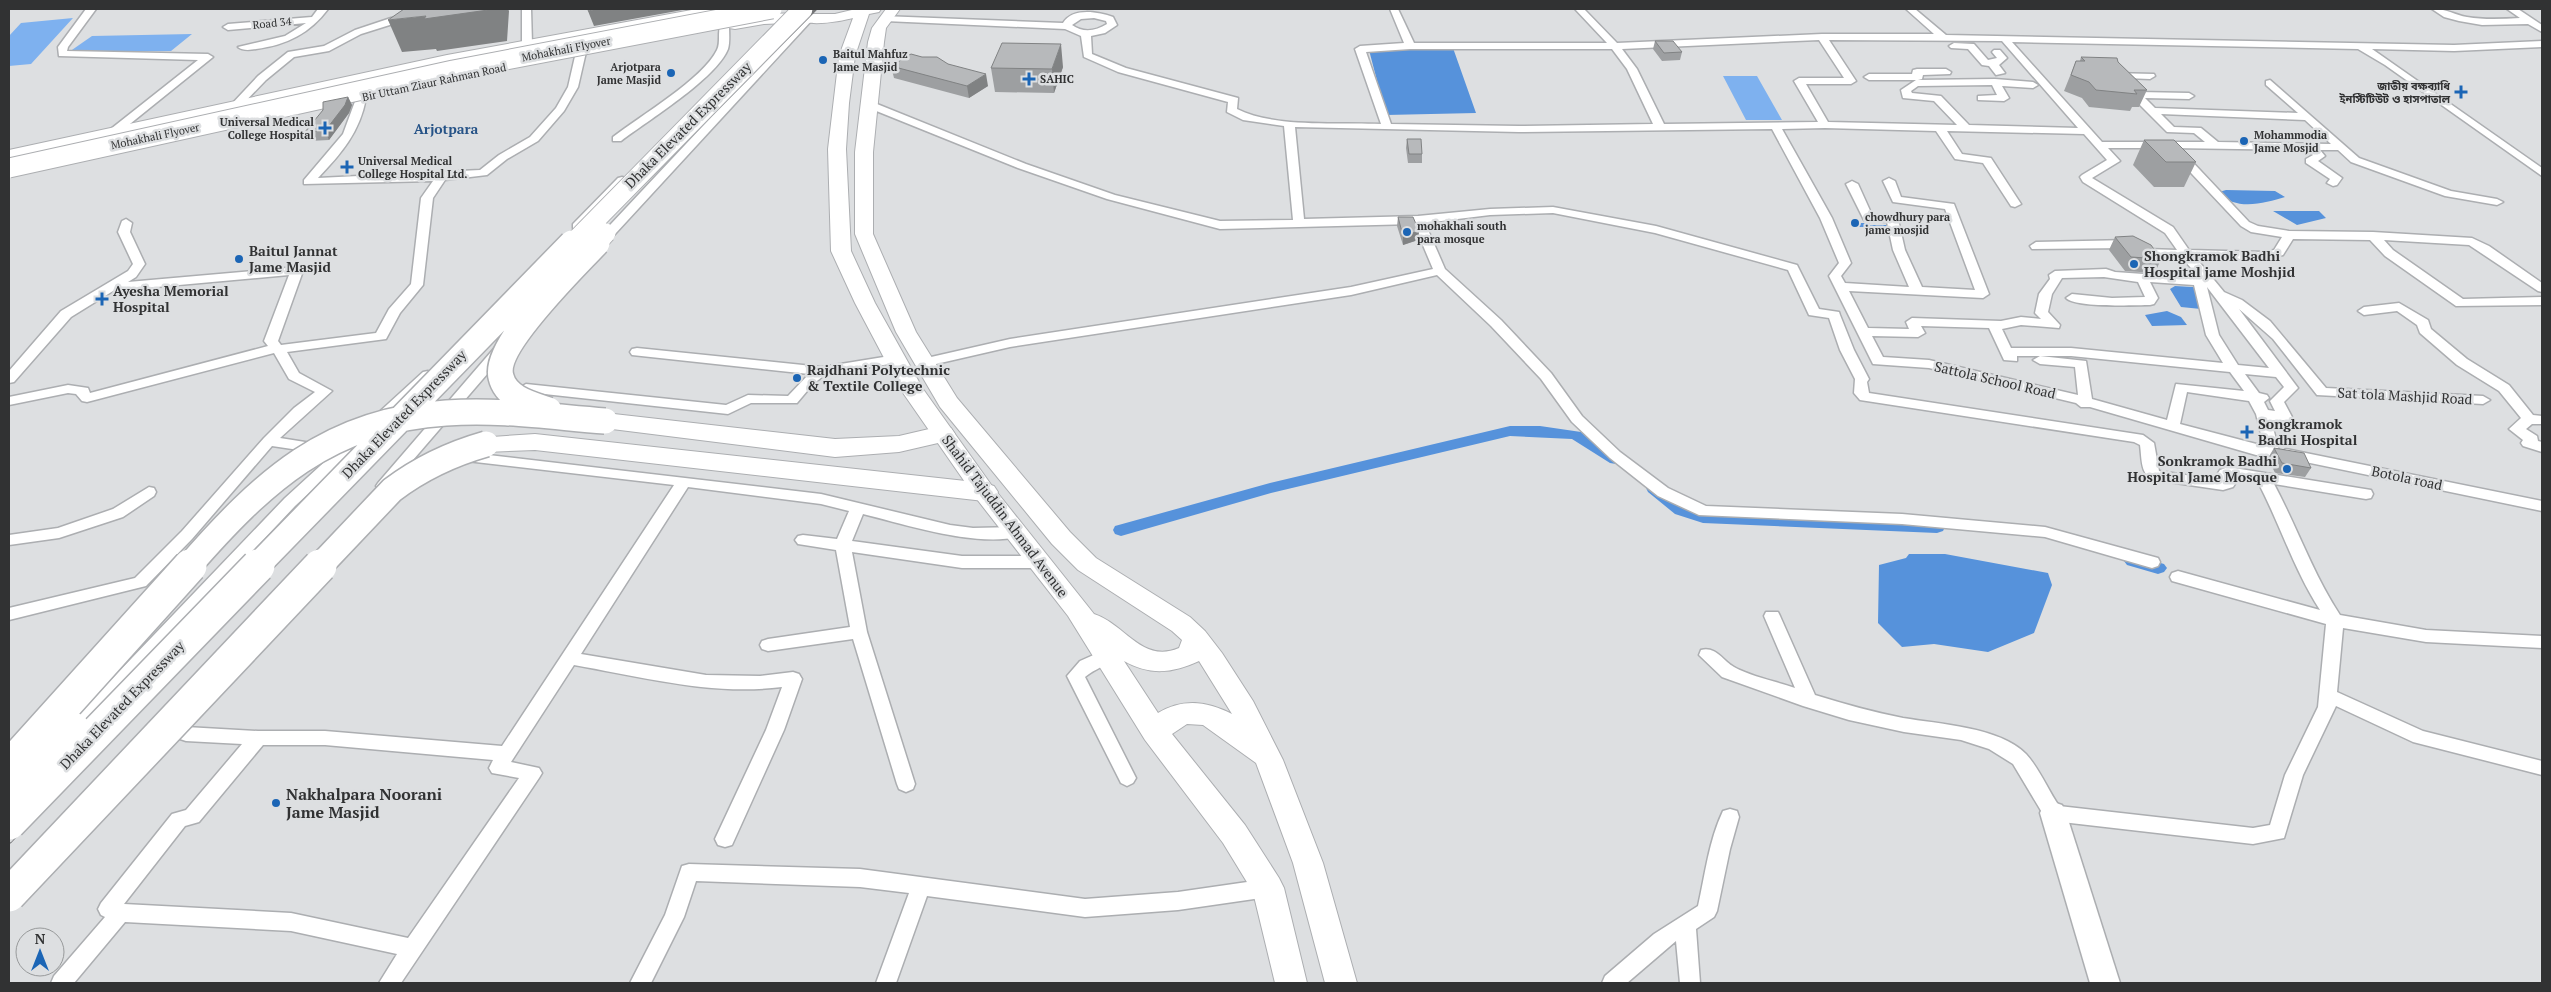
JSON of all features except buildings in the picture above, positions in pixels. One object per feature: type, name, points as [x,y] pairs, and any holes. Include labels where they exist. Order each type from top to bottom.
[{"type":"highway","name":"Bir Uttam Ziaur Rahman Road","points":[[9,156],[527,46],[731,9]]},
{"type":"highway","name":"Mohakhali Flyover","points":[[9,161],[520,52],[753,9]]},
{"type":"highway","name":"Mohakhali Flyover","points":[[9,168],[453,70],[772,9]]},
{"type":"highway","name":"Bir Uttam Ziaur Rahman Road","points":[[9,173],[547,58],[724,26],[799,15]]},
{"type":"highway","name":"Dhaka Elevated Expressway","points":[[9,823],[400,418],[799,15]]},
{"type":"highway","name":"Dhaka Elevated Expressway","points":[[9,793],[799,15]]},
{"type":"highway","points":[[605,421],[548,410],[521,400],[506,389],[501,380],[502,355],[516,332],[723,104],[747,72],[751,62]]},
{"type":"highway","points":[[9,767],[140,622],[240,507],[278,474],[312,452],[377,424],[419,415],[473,413],[605,421],[835,448],[899,444],[942,434]]},
{"type":"highway","points":[[18,885],[392,490],[418,470],[455,452],[486,444],[535,442],[984,492]]},
{"type":"main road","name":"Bir Uttam Ziaur Rahman Road","points":[[799,15],[835,18],[878,12]]},
{"type":"main road","name":"Shahid Tajuddin Ahmad Avenue","points":[[878,12],[847,56],[837,149],[841,251],[865,303],[912,390],[984,492],[1077,609],[1155,732],[1234,834],[1268,888],[1291,983]]},
{"type":"main road","name":"Shahid Tajuddin Ahmad Avenue","points":[[878,12],[864,152],[864,234],[899,316],[923,363],[948,402],[1061,538],[1087,564],[1112,578],[1181,624],[1196,638],[1244,709],[1269,760],[1308,863],[1341,983]]},
{"type":"main road","points":[[799,15],[835,25],[840,29],[845,37],[847,56]]},
{"type":"main road","points":[[1077,609],[1137,658],[1157,663],[1179,661],[1190,654],[1196,638]]},
{"type":"main road","points":[[1155,732],[1167,719],[1186,713],[1209,714],[1224,722],[1269,760]]},
{"type":"street","points":[[91,9],[63,47],[62,54],[208,56],[111,134]]},
{"type":"street","points":[[243,47],[271,46],[284,41],[316,18],[323,9]]},
{"type":"street","points":[[234,107],[262,78],[291,54],[326,49],[358,32],[394,20],[414,17],[431,9]]},
{"type":"street","points":[[526,9],[527,46],[547,58]]},
{"type":"street","points":[[1394,9],[1410,46]]},
{"type":"street","points":[[1579,9],[1615,46],[1632,69],[1660,127]]},
{"type":"street","points":[[1910,9],[1943,37]]},
{"type":"street","points":[[2436,9],[2447,16],[2463,20],[2531,21]]},
{"type":"street","points":[[2512,9],[2542,28]]},
{"type":"street","points":[[878,12],[1067,26],[1073,32],[1086,34],[1104,31],[1112,25],[1110,19],[1086,12],[1073,18],[1068,22],[1067,26]]},
{"type":"street","points":[[18,885],[414,452],[483,369],[799,15]]},
{"type":"street","points":[[9,798],[290,502],[524,284],[598,204],[799,15]]},
{"type":"street","name":"Road 34","points":[[228,27],[316,18]]},
{"type":"street","points":[[618,139],[639,120],[706,72],[723,49],[724,26]]},
{"type":"street","points":[[1086,34],[1087,55],[1122,70],[1234,100],[1231,110],[1247,118],[1289,124],[1387,127],[1660,127],[1776,126],[1823,122],[1964,126],[2070,123],[1989,37]]},
{"type":"street","points":[[1387,127],[1359,51],[1360,49],[1410,46],[1615,46],[1822,37],[1925,36],[2454,48],[2542,44]]},
{"type":"street","points":[[1925,36],[1935,46],[1971,46],[1985,63],[1992,63],[2002,58],[1997,52]]},
{"type":"street","points":[[1822,37],[1851,81],[1799,81],[1823,122]]},
{"type":"street","points":[[2003,37],[2114,161],[2086,177],[2087,180],[2158,221],[2169,230],[2210,286],[2237,315],[2278,373],[2291,388],[2277,401]]},
{"type":"street","points":[[2360,46],[2388,63],[2528,165],[2542,173]]},
{"type":"street","points":[[361,98],[354,129],[336,153],[308,182],[441,177],[483,173],[503,157],[534,139],[560,109],[573,87],[581,52]]},
{"type":"street","points":[[1869,77],[1918,77],[1918,72],[1983,71],[2000,73],[1992,63]]},
{"type":"street","points":[[2150,76],[2116,75],[2171,130],[2197,130],[2215,145]]},
{"type":"street","points":[[1964,126],[1937,98],[1907,96],[1906,90],[1916,83],[1995,82],[2033,84]]},
{"type":"street","points":[[1982,98],[2004,98],[1995,82]]},
{"type":"street","points":[[2270,83],[2327,133],[2338,147],[2355,160],[2449,194],[2497,202]]},
{"type":"street","points":[[2136,95],[2189,96]]},
{"type":"street","points":[[868,104],[1022,166],[1112,197],[1220,225],[1418,220],[1490,212],[1553,210],[1656,230],[1790,266],[1798,274],[1814,312],[1834,315],[1862,379],[1860,382],[1861,393],[1866,397],[2138,438],[2147,443],[2151,472],[2155,475],[2223,485],[2228,484],[2225,474],[2228,472],[2366,494]]},
{"type":"street","points":[[2153,111],[2307,116]]},
{"type":"street","points":[[1823,122],[1940,129],[2086,131]]},
{"type":"street","points":[[1289,124],[1298,224]]},
{"type":"street","name":"Sattola School Road","points":[[1776,126],[1826,218],[1845,263],[1835,276],[1878,361],[1929,364],[2173,426],[2256,450],[2272,451]]},
{"type":"street","points":[[1940,129],[1960,157],[1987,160],[2015,204]]},
{"type":"street","points":[[2098,144],[2338,147]]},
{"type":"street","points":[[2171,145],[2246,224],[2255,229],[2289,235],[2373,236],[2472,242],[2542,288]]},
{"type":"street","points":[[2311,147],[2320,156],[2310,161],[2336,178],[2334,183]]},
{"type":"street","points":[[2528,165],[2542,164]]},
{"type":"street","points":[[9,402],[68,389],[83,391],[83,395],[88,398],[278,348],[381,336],[394,312],[417,285],[427,198],[441,177]]},
{"type":"street","points":[[1842,287],[1982,294],[1950,206],[1897,200],[1889,181]]},
{"type":"street","points":[[1852,184],[1868,218],[1892,219],[1899,250],[1918,290]]},
{"type":"street","points":[[1418,220],[1440,271],[1502,330],[1546,376],[1577,419],[1615,455],[1663,492],[1704,511],[1902,519],[2044,532],[2152,562]]},
{"type":"street","points":[[9,379],[66,314],[132,274],[139,264],[124,232],[126,223]]},
{"type":"street","points":[[2036,246],[2130,244],[2144,253],[2274,255],[2284,247],[2289,235]]},
{"type":"street","points":[[2373,236],[2389,253],[2462,304],[2542,301]]},
{"type":"street","points":[[9,614],[140,582],[187,535],[269,441],[299,411],[325,391],[294,376],[278,348],[271,341],[297,271],[112,287]]},
{"type":"street","points":[[923,363],[1010,343],[1351,291],[1440,271]]},
{"type":"street","points":[[1865,332],[1918,333],[1912,322],[1993,324],[2021,321],[2054,325],[2041,313],[2043,301],[2050,284],[2056,280],[2055,275],[2106,273],[2112,276],[2210,286]]},
{"type":"street","points":[[2524,277],[2542,277]]},
{"type":"street","points":[[2072,298],[2112,302],[2150,301],[2152,298],[2142,278]]},
{"type":"street","points":[[2210,286],[2209,322],[2217,343],[2256,398],[2263,414],[2272,451]]},
{"type":"street","name":"Sat tola Mashjid Road","points":[[2210,286],[2241,303],[2266,322],[2322,392],[2483,400]]},
{"type":"street","points":[[2364,311],[2399,307],[2423,323],[2426,330],[2462,362],[2504,388],[2535,420],[2516,429],[2532,439],[2528,443],[2542,447]]},
{"type":"street","points":[[1993,324],[2009,357],[2081,364],[2086,404]]},
{"type":"street","points":[[637,352],[822,371],[896,359]]},
{"type":"street","points":[[2006,352],[2071,352],[2278,373]]},
{"type":"street","points":[[2170,361],[2181,387],[2173,426]]},
{"type":"street","points":[[526,388],[728,410],[748,399],[792,400],[808,381],[822,371]]},
{"type":"street","points":[[2181,387],[2277,401]]},
{"type":"street","points":[[2263,414],[2285,417],[2277,401]]},
{"type":"street","points":[[269,441],[319,448]]},
{"type":"street","name":"Botola road","points":[[2272,451],[2542,506]]},
{"type":"street","points":[[414,452],[821,499],[857,509],[973,533],[1017,532]]},
{"type":"street","points":[[2053,813],[2253,836],[2277,832],[2294,775],[2327,707],[2330,696],[2335,620],[2313,586],[2284,517],[2264,478]]},
{"type":"street","points":[[389,983],[534,773],[498,768],[684,482]]},
{"type":"street","points":[[9,540],[59,534],[118,513],[149,492]]},
{"type":"street","points":[[857,509],[844,544],[859,632],[906,784]]},
{"type":"street","points":[[803,540],[844,544],[962,562],[1039,562]]},
{"type":"street","points":[[2178,577],[2335,620],[2408,634],[2454,639],[2542,642]]},
{"type":"street","points":[[1772,616],[1809,701]]},
{"type":"street","points":[[768,645],[859,632]]},
{"type":"street","points":[[1107,655],[1086,666],[1076,676],[1127,778]]},
{"type":"street","points":[[1707,655],[1728,672],[1809,701],[1849,713],[1904,725],[1961,733],[1995,744],[2019,759],[2053,813],[2105,983]]},
{"type":"street","points":[[569,658],[706,682],[760,683],[793,679],[775,730],[725,839]]},
{"type":"street","points":[[2330,696],[2419,736],[2542,768]]},
{"type":"street","points":[[186,734],[258,738],[325,738],[506,754]]},
{"type":"street","points":[[258,738],[192,816],[179,820],[108,909],[120,913],[291,922],[412,948]]},
{"type":"street","points":[[1612,983],[1660,940],[1707,911],[1720,849],[1730,817]]},
{"type":"street","points":[[640,983],[674,918],[689,872],[860,878],[1085,908],[1178,901],[1268,888]]},
{"type":"street","points":[[886,983],[921,886]]},
{"type":"street","points":[[61,983],[120,913]]},
{"type":"street","points":[[1685,923],[1690,983]]},
{"type":"shaded area","points":[[73,18],[31,64],[9,66],[9,36],[21,23]]},
{"type":"shaded area","points":[[192,34],[171,51],[69,52],[92,36]]},
{"type":"shaded area","points":[[1453,48],[1476,113],[1386,115],[1369,50]]},
{"type":"shaded area","points":[[1723,76],[1757,76],[1782,120],[1746,120]]},
{"type":"shaded area","points":[[2226,190],[2275,191],[2285,197],[2268,202],[2242,204],[2233,202],[2219,192]]},
{"type":"shaded area","points":[[2273,211],[2319,211],[2326,218],[2297,225]]},
{"type":"shaded area","points":[[2175,286],[2210,288],[2210,301],[2201,309],[2181,307],[2170,289]]},
{"type":"shaded area","points":[[2167,311],[2181,317],[2187,325],[2152,326],[2145,315]]},
{"type":"shaded area","points":[[1909,554],[1945,554],[2048,573],[2052,585],[2034,633],[1988,652],[1934,644],[1902,647],[1878,623],[1879,565],[1906,558]]},
{"type":"waterway","points":[[1853,225],[1868,225]]},
{"type":"waterway","points":[[1869,227],[1894,227]]},
{"type":"waterway","points":[[1121,530],[1270,488],[1510,431],[1540,431],[1576,435],[1616,459]]},
{"type":"waterway","points":[[1654,488],[1681,510],[1703,517],[1937,527]]},
{"type":"waterway","points":[[2133,561],[2158,568]]},
{"type":"tram line","points":[[9,821],[592,218],[645,169],[806,9]]},
{"type":"railway","points":[[579,244],[656,170],[815,9]]},
{"type":"railway","points":[[271,567],[579,244]]},
{"type":"railway","points":[[9,841],[272,566]]},
{"type":"place","name":"Baitul Mahfuz Jame Masjid","points":[[823,60]]},
{"type":"place","name":"Arjotpara Jame Masjid","points":[[671,73]]},
{"type":"place","name":"SAHIC","points":[[1029,79]]},
{"type":"place","name":"জাতীয় বক্ষব্যাধি ইনস্টিটিউট ও হাসপাতাল","points":[[2461,92]]},
{"type":"place","name":"Universal Medical College Hospital","points":[[325,128]]},
{"type":"place","name":"Mohammodia Jame Mosjid","points":[[2244,141]]},
{"type":"place","name":"Universal Medical College Hospital Ltd.","points":[[347,167]]},
{"type":"place","name":"chowdhury para jame mosjid","points":[[1855,223]]},
{"type":"place","name":"mohakhali south para mosque","points":[[1407,232]]},
{"type":"place","name":"Baitul Jannat Jame Masjid","points":[[239,259]]},
{"type":"place","name":"Shongkramok Badhi Hospital jame Moshjid","points":[[2134,264]]},
{"type":"place","name":"Ayesha Memorial Hospital","points":[[102,299]]},
{"type":"place","name":"Rajdhani Polytechnic & Textile College","points":[[797,378]]},
{"type":"place","name":"Songkramok Badhi Hospital","points":[[2247,432]]},
{"type":"place","name":"Sonkramok Badhi Hospital Jame Mosque","points":[[2287,469]]},
{"type":"place","name":"Nakhalpara Noorani Jame Masjid","points":[[276,803]]},
{"type":"district","name":"Arjotpara","points":[[446,129]]}]
